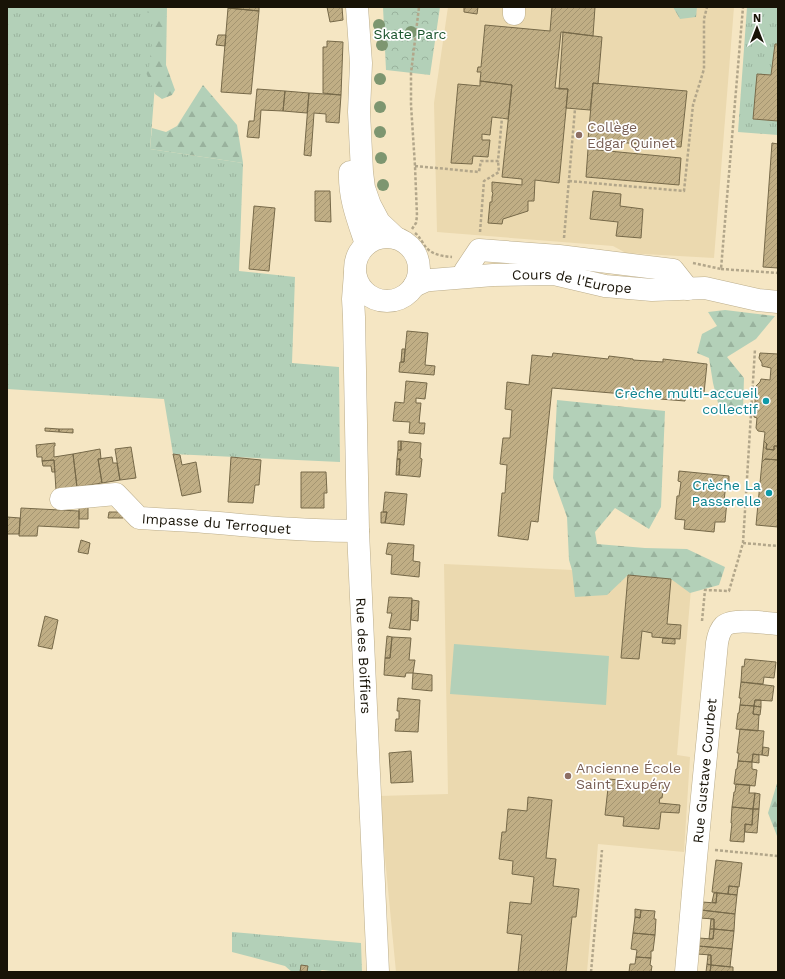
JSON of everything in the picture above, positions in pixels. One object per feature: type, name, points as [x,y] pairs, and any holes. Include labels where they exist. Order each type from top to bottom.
[{"type":"street","points":[[357,7],[361,63],[359,112],[364,188],[370,205],[379,222],[405,231]]},
{"type":"street","points":[[359,112],[350,161],[350,178],[351,194],[355,213],[366,244]]},
{"type":"street","points":[[405,231],[408,244],[417,259],[419,267],[419,273],[414,286],[406,295],[389,301],[378,300],[368,296],[358,284],[355,273],[355,263],[359,253],[366,244],[377,238],[389,237],[405,231]]},
{"type":"street","points":[[465,270],[481,243],[559,256],[673,270],[688,289]]},
{"type":"street","name":"Cours de l'Europe","points":[[417,259],[493,275]]},
{"type":"street","name":"Rue des Boiffiers","points":[[355,273],[353,299],[358,531],[378,972]]},
{"type":"street","name":"Cours de l'Europe","points":[[414,286],[431,280],[493,275],[554,274],[605,286],[652,290],[705,288],[768,301]]},
{"type":"street","name":"Cours de l'Europe","points":[[652,290],[701,303],[768,301]]},
{"type":"street","name":"Rue des Boiffiers","points":[[354,339],[360,320],[370,306],[378,300]]},
{"type":"street","name":"Impasse du Terroquet","points":[[61,499],[116,494],[139,518],[275,528],[358,531]]},
{"type":"street","name":"Rue Gustave Courbet","points":[[686,972],[719,634],[723,626],[731,622],[778,624]]},
{"type":"path","points":[[405,231],[416,223],[418,216],[411,105],[411,81],[419,7]]},
{"type":"path","points":[[569,181],[684,191],[693,105],[704,69],[704,19],[707,7]]},
{"type":"path","points":[[721,268],[743,7]]},
{"type":"path","points":[[564,242],[575,109]]},
{"type":"path","points":[[405,231],[420,236],[428,251],[435,254],[457,257],[481,243],[480,233],[484,181],[499,172],[498,161],[502,118]]},
{"type":"path","points":[[416,166],[480,172],[481,161],[498,161]]},
{"type":"path","points":[[691,263],[721,268],[778,273]]},
{"type":"path","points":[[702,628],[705,590],[729,591],[743,543],[754,349]]},
{"type":"path","points":[[743,543],[778,546]]},
{"type":"path","points":[[697,849],[778,856]]},
{"type":"path","points":[[591,972],[602,850]]},
{"type":"shaded area","name":"Collège Edgar Quinet","points":[[448,7],[734,7],[714,258],[626,253],[613,246],[437,232],[434,103]]},
{"type":"shaded area","name":"Ancienne École Saint Exupéry","points":[[444,564],[617,572],[693,565],[677,755],[690,757],[684,852],[598,844],[587,972],[396,972],[379,796],[448,794]]},
{"type":"green space","points":[[7,7],[161,7],[150,149],[243,163],[239,271],[295,277],[292,363],[339,367],[340,462],[173,454],[164,399],[7,389]]},
{"type":"green space","points":[[126,7],[167,7],[166,65],[175,90],[172,95],[162,99],[155,94],[145,70],[149,67],[155,19],[150,13]]},
{"type":"green space","name":"Skate Parc","points":[[383,7],[440,7],[430,75],[386,70]]},
{"type":"green space","points":[[673,7],[697,7],[696,17],[680,19]]},
{"type":"green space","points":[[747,7],[778,7],[778,44],[775,44],[771,75],[757,74],[753,119],[778,121],[778,135],[738,132]]},
{"type":"green space","points":[[203,85],[237,125],[243,163],[150,149],[152,128],[166,132],[177,126]]},
{"type":"green space","points":[[725,310],[775,316],[756,339],[727,357],[744,378],[743,409],[720,411],[709,358],[697,353],[702,334],[717,326],[708,312]]},
{"type":"green space","points":[[557,400],[665,411],[661,507],[649,529],[615,508],[595,532],[597,544],[645,548],[687,549],[725,567],[719,585],[690,593],[671,579],[628,575],[607,595],[575,597],[572,570],[569,560],[567,517],[553,478]]},
{"type":"green space","points":[[454,644],[609,656],[606,705],[450,694]]},
{"type":"green space","points":[[778,780],[778,835],[777,836],[768,813]]},
{"type":"green space","points":[[232,932],[361,943],[362,972],[322,970],[318,972],[292,972],[285,966],[232,952]]},
{"type":"building","points":[[259,7],[259,11],[228,8]]},
{"type":"building","points":[[327,7],[342,7],[343,20],[330,22]]},
{"type":"building","points":[[464,7],[478,7],[477,14],[464,12]]},
{"type":"building","points":[[552,7],[595,7],[593,36],[561,32],[555,88],[568,89],[559,183],[535,180],[534,201],[528,201],[528,211],[503,219],[502,224],[488,223],[490,202],[492,202],[493,193],[492,182],[522,185],[522,179],[502,177],[512,85],[480,81],[481,72],[477,72],[478,67],[481,67],[485,25],[550,31]]},
{"type":"building","points":[[228,8],[259,11],[251,94],[221,92]]},
{"type":"building","points":[[563,32],[602,37],[598,84],[593,83],[590,110],[566,108],[568,89],[559,89]]},
{"type":"building","points":[[218,35],[226,35],[225,46],[216,45]]},
{"type":"building","points":[[327,41],[343,42],[341,95],[323,93],[323,47],[327,47]]},
{"type":"building","points":[[775,44],[778,44],[778,121],[753,119],[757,74],[771,75]]},
{"type":"building","points":[[480,81],[512,85],[508,119],[492,117],[490,135],[482,134],[482,140],[490,140],[488,157],[473,156],[472,164],[451,163],[458,84],[480,86]]},
{"type":"building","points":[[593,83],[687,91],[681,147],[588,140]]},
{"type":"building","points":[[257,89],[285,91],[283,111],[261,110],[259,138],[247,137],[249,121],[254,121]]},
{"type":"building","points":[[285,91],[309,93],[307,113],[283,111]]},
{"type":"building","points":[[309,93],[341,95],[339,123],[326,122],[326,114],[314,113],[311,156],[304,155]]},
{"type":"building","points":[[772,143],[778,144],[778,268],[763,267]]},
{"type":"building","points":[[588,149],[681,158],[679,185],[586,177]]},
{"type":"building","points":[[315,191],[330,191],[331,222],[315,221]]},
{"type":"building","points":[[593,191],[621,194],[620,206],[643,209],[641,238],[616,236],[618,222],[590,219]]},
{"type":"building","points":[[254,206],[275,208],[269,271],[249,269]]},
{"type":"building","points":[[407,331],[428,333],[425,365],[435,366],[434,375],[399,372],[400,362],[404,362]]},
{"type":"building","points":[[402,349],[405,349],[404,362],[401,362]]},
{"type":"building","points":[[553,353],[608,359],[609,356],[633,360],[663,362],[663,359],[707,364],[704,393],[686,392],[685,401],[660,399],[660,397],[552,388],[538,522],[531,521],[528,540],[498,536],[502,493],[505,493],[507,465],[500,464],[503,438],[510,438],[512,410],[505,409],[507,382],[529,385],[532,355],[552,357]]},
{"type":"building","name":"Crèche multi-accueil collectif","points":[[760,353],[778,354],[778,446],[774,446],[774,450],[766,449],[767,444],[764,441],[765,432],[758,431],[756,428],[757,418],[754,417],[756,386],[761,379],[770,380],[771,368],[762,366],[759,358]]},
{"type":"building","points":[[406,381],[427,383],[425,399],[416,398],[416,403],[421,403],[419,423],[425,423],[424,434],[409,433],[410,422],[393,421],[395,402],[404,403]]},
{"type":"building","points":[[45,428],[59,429],[59,432],[45,431]]},
{"type":"building","points":[[59,429],[73,429],[73,433],[59,432]]},
{"type":"building","points":[[398,441],[401,441],[401,450],[398,450]]},
{"type":"building","points":[[401,441],[421,443],[420,458],[422,459],[420,477],[399,475],[400,459],[397,459],[398,450],[401,450]]},
{"type":"building","points":[[764,441],[767,444],[766,449],[774,450],[774,446],[778,446],[778,460],[765,459],[762,462]]},
{"type":"building","points":[[55,443],[54,457],[73,454],[77,487],[56,490],[54,460],[42,461],[42,457],[37,457],[36,445]]},
{"type":"building","points":[[131,447],[136,478],[120,480],[115,449]]},
{"type":"building","points":[[100,449],[101,459],[98,459],[102,483],[77,487],[73,454]]},
{"type":"building","points":[[173,454],[180,455],[182,465],[196,462],[201,492],[182,496]]},
{"type":"building","points":[[112,457],[113,463],[117,463],[120,480],[102,483],[98,459]]},
{"type":"building","points":[[231,457],[261,460],[259,485],[255,485],[253,503],[228,502]]},
{"type":"building","points":[[397,459],[400,459],[399,475],[396,475]]},
{"type":"building","name":"Crèche La Passerelle","points":[[765,459],[778,460],[778,527],[756,525],[762,462]]},
{"type":"building","points":[[54,460],[55,472],[52,472],[51,466],[43,466],[42,461]]},
{"type":"building","points":[[679,471],[729,476],[729,486],[726,485],[724,500],[727,501],[725,522],[715,522],[714,532],[684,529],[685,520],[675,519],[677,496],[679,496],[681,482],[678,481]]},
{"type":"building","points":[[301,472],[326,472],[327,493],[324,493],[324,508],[301,508]]},
{"type":"building","points":[[385,492],[407,494],[404,525],[385,523],[387,512],[383,512]]},
{"type":"building","points":[[79,506],[88,506],[88,519],[79,519]]},
{"type":"building","points":[[21,508],[79,511],[79,528],[38,526],[37,536],[19,536]]},
{"type":"building","points":[[109,512],[123,512],[123,518],[108,518]]},
{"type":"building","points":[[381,512],[387,512],[385,523],[381,523]]},
{"type":"building","points":[[7,517],[20,518],[19,534],[7,534]]},
{"type":"building","points":[[81,540],[90,543],[88,554],[78,552]]},
{"type":"building","points":[[388,543],[414,545],[413,561],[420,562],[419,577],[391,574],[392,555],[386,554]]},
{"type":"building","points":[[628,575],[671,579],[667,624],[681,625],[680,639],[652,637],[652,633],[642,631],[639,659],[621,658]]},
{"type":"building","points":[[389,597],[412,598],[410,630],[389,628],[392,613],[387,613]]},
{"type":"building","points":[[412,600],[419,601],[418,621],[411,620]]},
{"type":"building","points":[[45,616],[58,620],[52,649],[38,646]]},
{"type":"building","points":[[387,636],[392,637],[390,658],[385,658]]},
{"type":"building","points":[[392,637],[411,638],[409,660],[415,660],[413,673],[406,673],[405,677],[384,675],[385,658],[390,658]]},
{"type":"building","points":[[663,638],[675,639],[675,644],[662,643]]},
{"type":"building","points":[[745,659],[776,662],[774,678],[764,677],[763,684],[741,682],[742,666],[744,667]]},
{"type":"building","points":[[413,673],[432,675],[432,691],[412,689]]},
{"type":"building","points":[[741,682],[774,686],[772,701],[755,700],[754,706],[740,705],[741,698],[739,698]]},
{"type":"building","points":[[398,698],[420,700],[418,732],[395,731],[396,719],[399,719],[399,711],[397,711]]},
{"type":"building","points":[[755,700],[761,700],[761,707],[754,706]]},
{"type":"building","points":[[740,705],[754,706],[753,714],[759,715],[758,731],[736,729]]},
{"type":"building","points":[[754,706],[761,707],[760,715],[753,714]]},
{"type":"building","points":[[740,729],[764,731],[762,755],[753,754],[752,762],[738,761],[739,753],[737,753]]},
{"type":"building","points":[[763,747],[769,748],[768,756],[762,755]]},
{"type":"building","points":[[411,751],[413,782],[391,783],[389,753]]},
{"type":"building","points":[[753,754],[759,755],[759,763],[752,762]]},
{"type":"building","points":[[738,761],[752,762],[752,769],[757,770],[755,786],[734,784]]},
{"type":"building","points":[[609,779],[628,781],[627,785],[649,788],[649,783],[664,784],[662,798],[660,798],[659,803],[680,805],[679,813],[661,812],[659,829],[623,826],[624,817],[605,815]]},
{"type":"building","points":[[736,784],[750,785],[749,793],[755,793],[753,809],[732,807]]},
{"type":"building","points":[[755,793],[760,794],[759,809],[753,809]]},
{"type":"building","points":[[528,797],[552,800],[546,858],[556,859],[553,886],[579,889],[576,917],[572,917],[566,972],[518,972],[522,935],[507,933],[510,902],[531,904],[534,877],[512,874],[513,861],[499,859],[502,832],[506,832],[508,809],[527,811]]},
{"type":"building","points":[[732,807],[753,809],[752,825],[745,824],[744,842],[730,841]]},
{"type":"building","points":[[753,809],[759,809],[757,833],[745,832],[745,824],[752,825]]},
{"type":"building","points":[[716,860],[742,863],[739,887],[729,886],[728,894],[712,892]]},
{"type":"building","points":[[729,886],[738,887],[737,895],[728,894]]},
{"type":"building","points":[[714,893],[717,893],[716,903],[712,902]]},
{"type":"building","points":[[717,893],[737,895],[735,914],[701,910],[702,902],[716,903]]},
{"type":"building","points":[[635,909],[641,910],[640,918],[635,917]]},
{"type":"building","points":[[641,910],[655,911],[655,935],[633,933],[635,917],[640,918]]},
{"type":"building","points":[[701,910],[735,914],[734,931],[714,929],[714,919],[700,918]]},
{"type":"building","points":[[711,919],[714,919],[714,929],[710,929]]},
{"type":"building","points":[[710,929],[714,929],[713,939],[709,939]]},
{"type":"building","points":[[714,929],[734,931],[732,949],[698,946],[698,938],[713,939]]},
{"type":"building","points":[[633,933],[655,935],[651,958],[636,957],[637,950],[631,949]]},
{"type":"building","points":[[698,946],[732,949],[730,967],[711,965],[711,955],[697,954]]},
{"type":"building","points":[[708,955],[711,955],[711,965],[707,964]]},
{"type":"building","points":[[636,957],[651,958],[651,972],[629,972],[630,964],[635,964]]},
{"type":"building","points":[[707,964],[711,965],[710,972],[706,972]]},
{"type":"building","points":[[301,965],[308,966],[307,972],[300,972]]},
{"type":"building","points":[[711,965],[733,967],[733,972],[710,972]]},
{"type":"place","name":"Collège Edgar Quinet","points":[[579,135]]},
{"type":"place","name":"Crèche multi-accueil collectif","points":[[766,401]]},
{"type":"place","name":"Crèche La Passerelle","points":[[769,493]]},
{"type":"place","name":"Ancienne École Saint Exupéry","points":[[568,776]]}]
